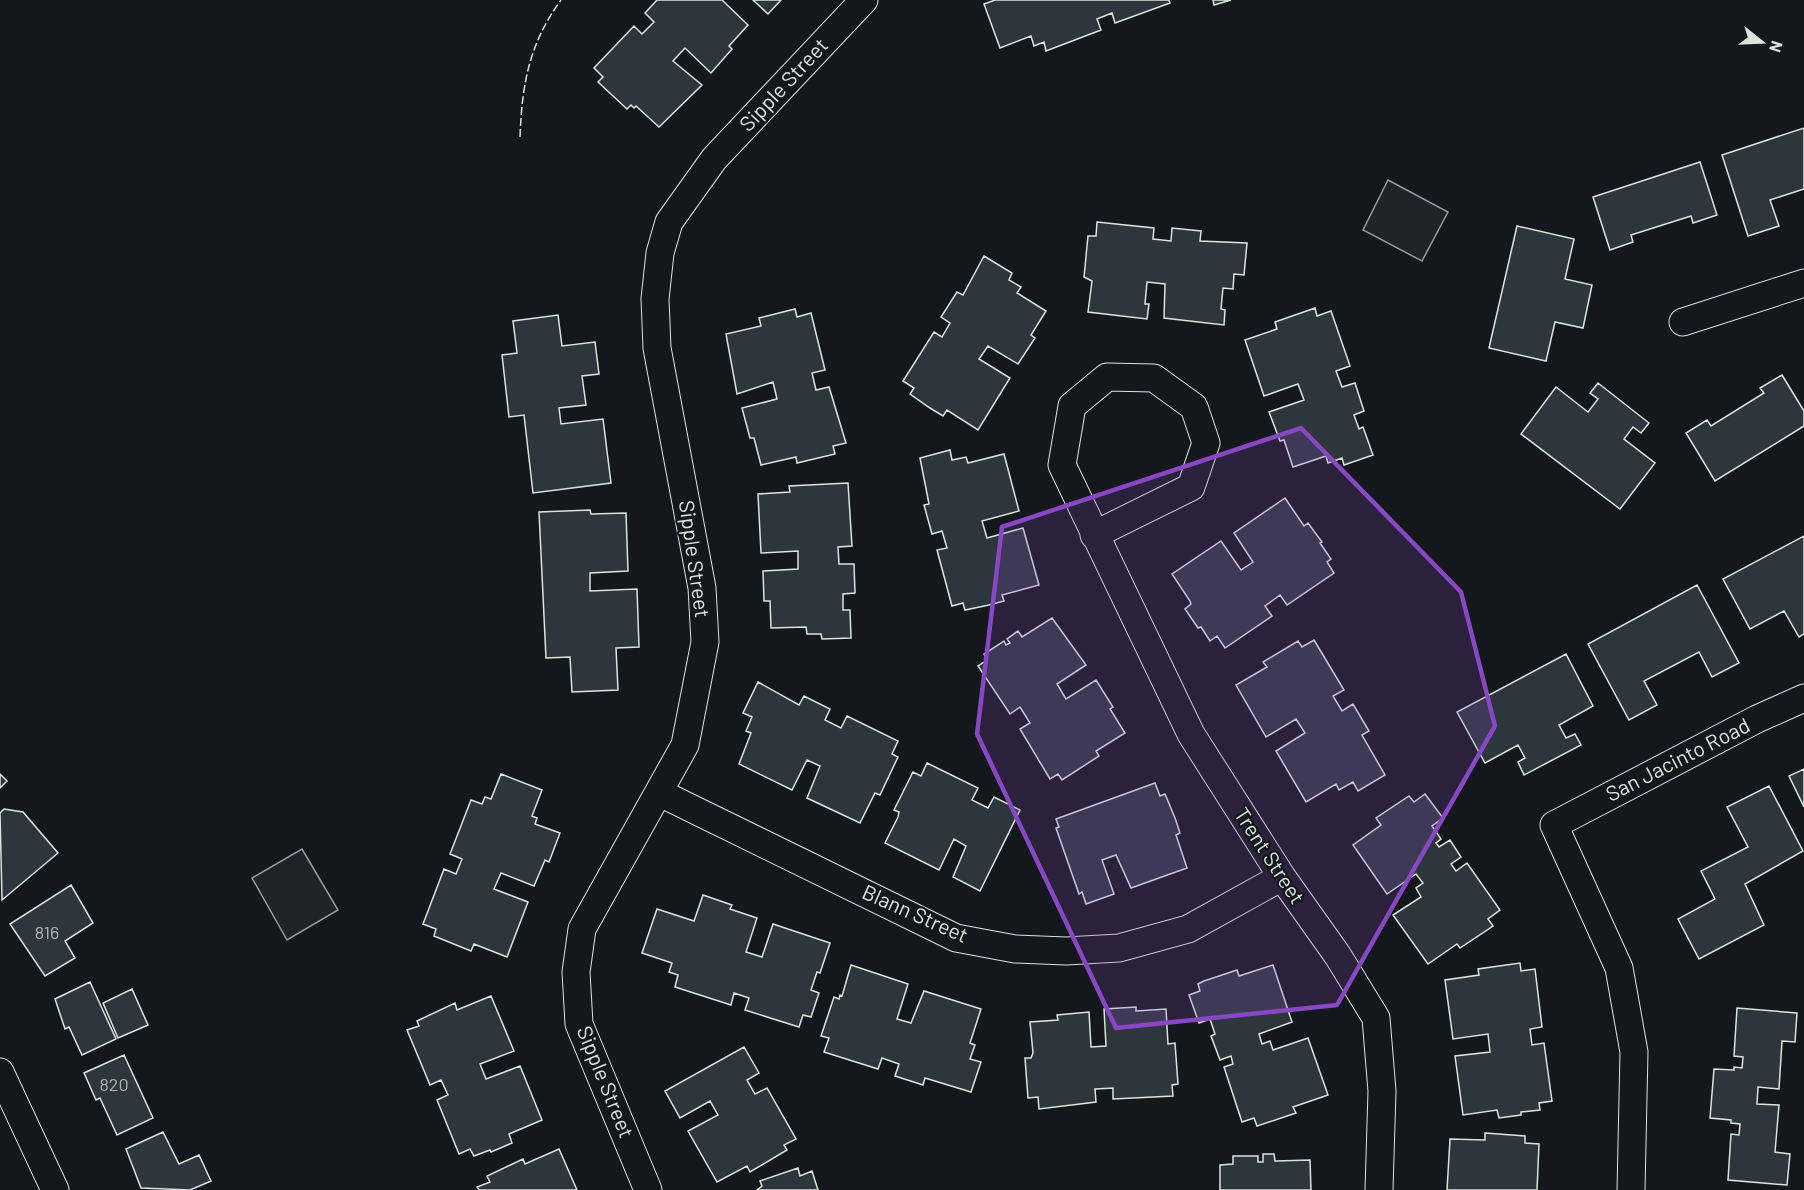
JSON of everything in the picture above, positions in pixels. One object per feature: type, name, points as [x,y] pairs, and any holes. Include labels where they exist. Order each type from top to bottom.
[{"type":"street","name":"Sipple Street","points":[[648,1190],[579,1024],[576,972],[582,929],[685,745],[705,642],[702,588],[657,348],[655,299],[660,253],[669,222],[714,159],[864,0]]},
{"type":"street","points":[[1683,322],[1804,283]]},
{"type":"street","name":"Trent Street","points":[[1094,535],[1191,487],[1206,443],[1194,407],[1154,378],[1107,377],[1072,406],[1062,465],[1094,535],[1191,734],[1282,877],[1338,956],[1376,1018],[1382,1090],[1379,1190]]},
{"type":"street","name":"San Jacinto Road","points":[[1631,1190],[1634,1052],[1619,968],[1554,825],[1804,698]]},
{"type":"street","name":"Blann Street","points":[[660,793],[956,938],[1015,949],[1066,951],[1119,948],[1188,929],[1282,877]]},
{"type":"street","points":[[0,1072],[55,1190]]},
{"type":"highlighted area","points":[[1301,428],[1461,592],[1495,726],[1337,1005],[1116,1028],[977,734],[1002,527]]},
{"type":"shaded area","points":[[1388,180],[1448,212],[1422,261],[1363,230]]},
{"type":"shaded area","points":[[302,849],[338,910],[287,940],[252,878]]},
{"type":"building","points":[[657,0],[722,0],[748,25],[729,46],[732,49],[711,73],[685,48],[673,61],[702,85],[659,127],[636,106],[634,108],[631,105],[627,109],[598,82],[603,77],[594,68],[634,26],[642,34],[654,22],[645,13]]},
{"type":"building","points":[[753,0],[781,0],[768,14]]},
{"type":"building","points":[[995,0],[1169,0],[1170,3],[1115,23],[1112,13],[1097,19],[1101,30],[1046,51],[1044,42],[1034,46],[1031,36],[1000,48],[984,4]]},
{"type":"building","points":[[1213,0],[1231,0],[1214,5]]},
{"type":"building","points":[[1804,128],[1804,189],[1770,200],[1779,226],[1748,236],[1722,155]]},
{"type":"building","points":[[1700,162],[1717,215],[1693,223],[1691,216],[1631,235],[1633,242],[1610,250],[1593,197]]},
{"type":"building","points":[[1097,222],[1154,228],[1153,239],[1171,241],[1172,228],[1201,231],[1200,241],[1247,243],[1244,275],[1234,274],[1233,289],[1223,288],[1221,309],[1225,310],[1224,325],[1164,318],[1165,284],[1147,282],[1145,304],[1149,304],[1147,319],[1088,312],[1092,281],[1084,277],[1088,236],[1096,236]]},
{"type":"building","points":[[1517,226],[1574,239],[1565,279],[1592,285],[1583,328],[1555,322],[1546,361],[1489,348]]},
{"type":"building","points":[[984,256],[1012,273],[1009,280],[1021,287],[1017,293],[1046,311],[1031,335],[1035,338],[1018,364],[988,346],[979,359],[1010,378],[978,430],[947,410],[943,416],[930,408],[910,394],[914,388],[903,381],[934,332],[942,337],[950,323],[941,317],[957,292],[963,295]]},
{"type":"building","points":[[1315,308],[1317,316],[1331,311],[1350,366],[1336,371],[1342,387],[1355,383],[1364,411],[1354,415],[1359,429],[1363,427],[1373,455],[1344,465],[1342,458],[1328,463],[1326,456],[1293,467],[1284,440],[1280,441],[1269,412],[1304,400],[1298,384],[1264,396],[1245,340],[1277,329],[1275,322]]},
{"type":"building","points":[[795,309],[797,317],[811,313],[825,370],[812,373],[816,390],[829,387],[846,443],[833,446],[835,454],[797,463],[796,457],[761,465],[754,438],[750,438],[742,408],[777,399],[773,382],[737,394],[726,334],[761,326],[759,318]]},
{"type":"building","points":[[558,315],[562,346],[595,342],[599,374],[582,376],[586,405],[559,408],[561,424],[603,419],[611,483],[533,493],[524,415],[509,417],[502,355],[517,353],[513,321]]},
{"type":"building","points":[[1782,375],[1804,411],[1804,426],[1715,481],[1686,433],[1707,420],[1711,426],[1764,393],[1760,388]]},
{"type":"building","points":[[1598,383],[1649,423],[1641,433],[1633,427],[1624,439],[1655,463],[1620,509],[1521,434],[1556,387],[1588,412],[1598,399],[1590,393]]},
{"type":"building","points":[[950,450],[952,460],[966,457],[968,463],[1004,454],[1019,511],[982,521],[987,538],[1023,528],[1039,585],[1002,595],[1004,601],[989,605],[965,610],[963,603],[952,606],[937,550],[947,548],[942,531],[932,534],[924,505],[929,504],[920,458]]},
{"type":"building","points":[[848,483],[852,546],[838,547],[839,564],[854,564],[855,593],[843,594],[843,610],[850,610],[851,638],[822,639],[821,634],[807,634],[806,627],[771,628],[770,601],[764,601],[763,571],[798,569],[798,551],[761,553],[758,494],[790,492],[789,486]]},
{"type":"building","points":[[1285,498],[1304,526],[1308,523],[1322,542],[1320,543],[1331,559],[1327,562],[1334,573],[1287,605],[1280,595],[1265,606],[1272,616],[1225,648],[1217,636],[1210,641],[1201,627],[1198,628],[1185,609],[1191,604],[1190,601],[1172,574],[1221,541],[1241,570],[1253,562],[1234,533]]},
{"type":"building","points":[[590,510],[591,514],[626,513],[628,571],[590,573],[590,591],[637,589],[639,647],[616,648],[618,690],[572,692],[570,657],[546,658],[539,512]]},
{"type":"building","points":[[1804,536],[1804,634],[1799,637],[1784,611],[1750,629],[1723,579]]},
{"type":"building","points":[[1697,585],[1739,663],[1712,677],[1699,652],[1644,681],[1657,705],[1629,720],[1588,644]]},
{"type":"building","points":[[1052,618],[1086,665],[1057,684],[1066,699],[1096,680],[1113,707],[1110,709],[1125,733],[1096,751],[1099,756],[1062,780],[1058,774],[1050,779],[1020,729],[1030,723],[1020,707],[1010,714],[978,666],[987,660],[984,654],[1004,641],[1006,645],[1010,643],[1007,639],[1018,631],[1022,637]]},
{"type":"building","points":[[1314,640],[1344,690],[1333,696],[1342,711],[1353,704],[1369,731],[1362,735],[1385,775],[1358,791],[1353,782],[1339,790],[1336,784],[1306,802],[1276,751],[1305,733],[1296,719],[1266,737],[1236,685],[1267,667],[1263,662],[1298,641],[1302,647]]},
{"type":"building","points":[[1566,654],[1593,706],[1559,725],[1566,738],[1575,734],[1581,745],[1524,775],[1518,762],[1525,758],[1518,745],[1485,763],[1457,712]]},
{"type":"building","points":[[758,682],[799,705],[804,696],[830,709],[825,720],[841,728],[847,716],[898,741],[892,754],[898,757],[880,795],[875,793],[860,823],[807,798],[820,766],[807,760],[792,790],[739,764],[751,733],[746,731],[752,717],[743,713]]},
{"type":"building","points":[[927,763],[978,788],[972,800],[988,808],[994,797],[1020,810],[980,891],[953,877],[966,846],[954,839],[939,870],[885,843],[898,817],[899,812],[894,810],[913,772],[921,776]]},
{"type":"building","points":[[1804,769],[1804,807],[1789,776]]},
{"type":"building","points":[[0,774],[7,781],[0,788]]},
{"type":"building","points":[[501,774],[542,790],[532,816],[537,818],[535,824],[560,833],[549,862],[545,860],[534,886],[501,873],[494,889],[528,902],[507,957],[474,944],[471,951],[434,936],[436,929],[423,924],[444,869],[456,874],[462,859],[450,854],[471,800],[482,804],[485,797],[491,799]]},
{"type":"building","points":[[1155,783],[1160,796],[1165,794],[1175,818],[1180,833],[1176,835],[1187,868],[1131,888],[1116,855],[1102,860],[1114,894],[1086,904],[1082,892],[1079,894],[1056,828],[1059,827],[1056,819]]},
{"type":"building","points":[[1769,786],[1803,851],[1745,884],[1764,925],[1699,959],[1678,919],[1715,899],[1701,871],[1748,847],[1727,807]]},
{"type":"building","points":[[1425,794],[1443,818],[1432,826],[1441,839],[1436,843],[1439,847],[1450,840],[1461,857],[1451,864],[1456,871],[1467,863],[1500,910],[1488,919],[1493,926],[1460,948],[1457,944],[1428,964],[1393,915],[1421,897],[1416,888],[1423,883],[1416,874],[1387,894],[1353,845],[1381,825],[1376,818],[1409,796],[1414,802]]},
{"type":"building","points":[[4,809],[23,812],[58,853],[2,900],[0,813]]},
{"type":"building","points":[[71,885],[93,923],[65,941],[75,958],[45,976],[10,924]]},
{"type":"building","points":[[703,895],[732,905],[730,909],[757,918],[746,952],[762,957],[773,924],[830,943],[820,973],[817,972],[811,990],[819,993],[811,1017],[803,1015],[799,1027],[745,1010],[749,998],[734,993],[731,1005],[675,987],[678,975],[669,972],[672,963],[642,953],[657,909],[694,921]]},
{"type":"building","points":[[1520,963],[1521,971],[1535,969],[1542,1027],[1530,1029],[1532,1045],[1544,1043],[1552,1101],[1539,1103],[1540,1110],[1521,1112],[1521,1115],[1499,1118],[1497,1110],[1463,1115],[1455,1056],[1490,1052],[1488,1034],[1453,1039],[1445,980],[1479,975],[1478,969]]},
{"type":"building","points":[[851,965],[908,984],[897,1019],[911,1023],[924,991],[981,1009],[970,1043],[975,1045],[970,1059],[981,1062],[971,1092],[925,1078],[923,1085],[895,1076],[899,1064],[882,1058],[878,1069],[824,1052],[829,1038],[821,1036],[834,997],[839,999],[840,995],[842,996]]},
{"type":"building","points":[[1273,965],[1292,1022],[1259,1034],[1262,1044],[1270,1041],[1273,1050],[1308,1038],[1328,1095],[1293,1107],[1296,1113],[1257,1126],[1254,1118],[1242,1122],[1224,1067],[1233,1064],[1231,1056],[1220,1060],[1211,1036],[1215,1034],[1210,1019],[1199,1023],[1189,995],[1200,991],[1198,984],[1204,981],[1237,970],[1239,976]]},
{"type":"building","points":[[90,982],[116,1039],[82,1055],[69,1027],[65,1029],[55,999]]},
{"type":"building","points":[[132,989],[148,1025],[118,1038],[103,1003]]},
{"type":"building","points":[[491,996],[514,1051],[480,1064],[486,1079],[520,1066],[542,1120],[509,1134],[512,1143],[491,1152],[490,1150],[474,1156],[470,1149],[459,1154],[437,1100],[448,1095],[441,1080],[430,1085],[407,1030],[419,1026],[417,1021],[455,1003],[457,1010]]},
{"type":"building","points":[[1136,1007],[1136,1011],[1166,1009],[1168,1044],[1175,1043],[1178,1084],[1172,1085],[1173,1096],[1113,1099],[1113,1088],[1095,1089],[1096,1102],[1039,1109],[1038,1097],[1028,1098],[1025,1058],[1031,1058],[1033,1053],[1030,1022],[1058,1020],[1057,1015],[1089,1012],[1091,1047],[1106,1046],[1104,1009]]},
{"type":"building","points":[[1737,1008],[1797,1013],[1795,1042],[1782,1041],[1779,1089],[1758,1087],[1757,1104],[1779,1105],[1775,1152],[1790,1154],[1787,1185],[1728,1180],[1731,1134],[1739,1135],[1740,1124],[1731,1123],[1731,1120],[1710,1118],[1714,1069],[1742,1068],[1743,1057],[1734,1056]]},
{"type":"building","points":[[744,1047],[759,1073],[747,1080],[755,1094],[767,1088],[796,1139],[784,1145],[787,1150],[750,1172],[747,1166],[717,1182],[688,1131],[718,1115],[710,1101],[680,1118],[665,1091]]},
{"type":"building","points":[[124,1055],[153,1118],[117,1135],[100,1098],[96,1100],[84,1073]]},
{"type":"building","points":[[163,1132],[179,1164],[199,1155],[211,1181],[190,1190],[141,1188],[126,1149]]},
{"type":"building","points":[[1485,1133],[1525,1136],[1525,1143],[1539,1144],[1537,1190],[1447,1190],[1450,1139],[1485,1140]]},
{"type":"building","points":[[559,1149],[577,1190],[479,1190],[477,1187],[490,1182],[487,1176],[523,1159],[525,1164]]},
{"type":"building","points":[[1263,1154],[1274,1154],[1275,1161],[1310,1160],[1311,1190],[1220,1190],[1220,1165],[1233,1164],[1233,1156],[1258,1156],[1258,1162],[1263,1162]]},
{"type":"building","points":[[798,1168],[800,1176],[812,1171],[818,1190],[757,1190],[762,1186],[760,1181]]},
{"type":"fence","points":[[520,137],[525,82],[529,65],[541,33],[561,0]]}]
